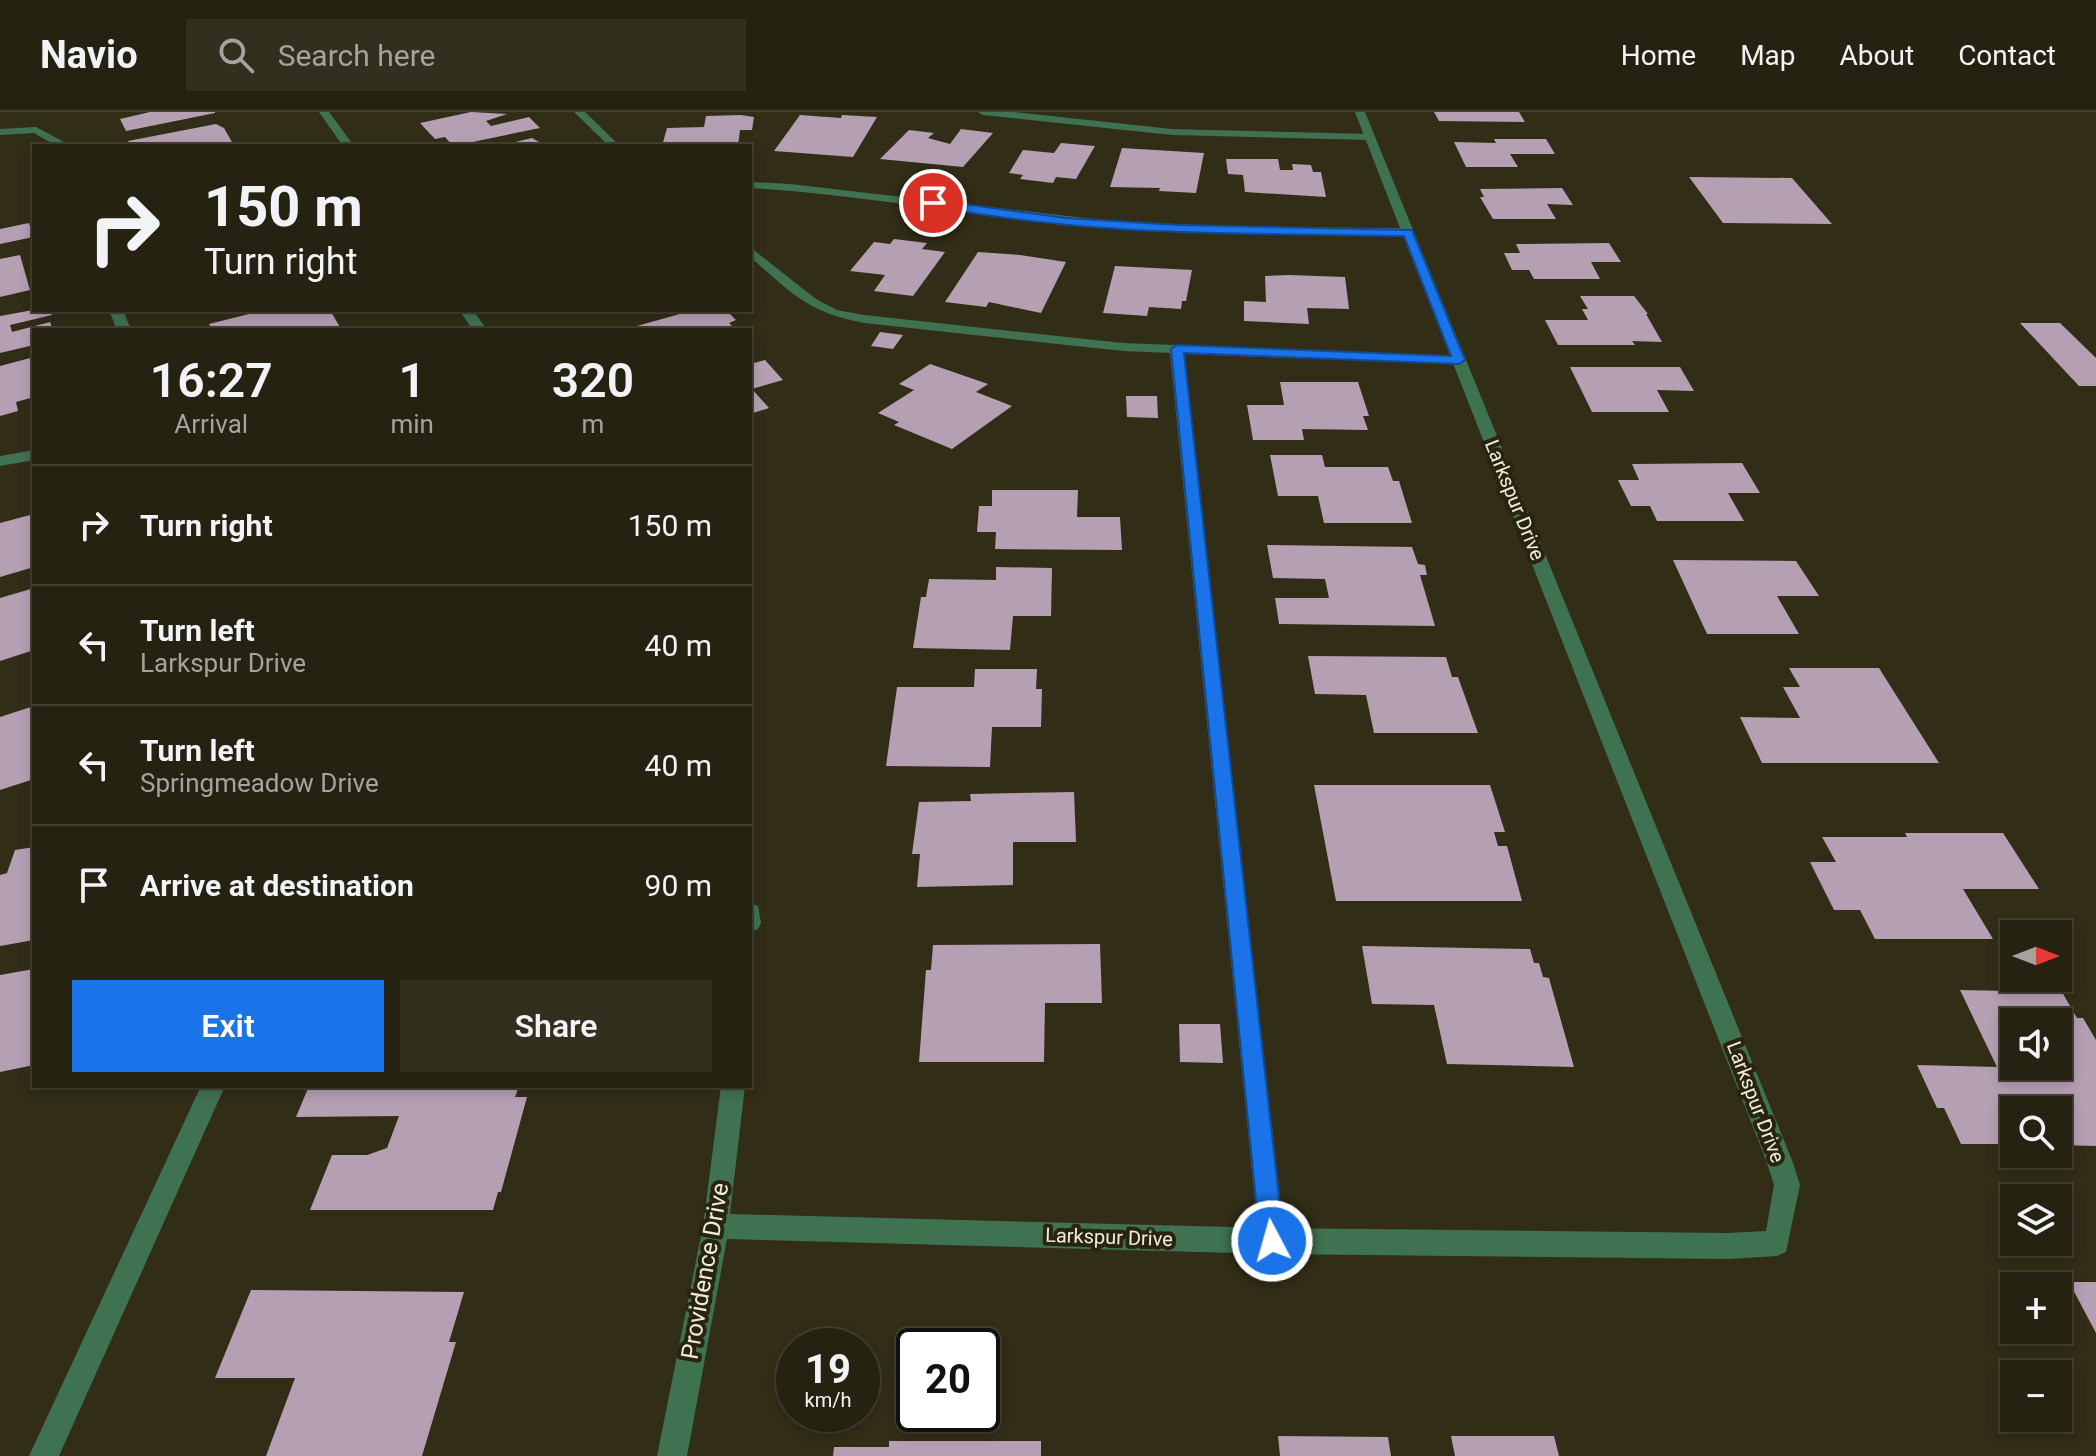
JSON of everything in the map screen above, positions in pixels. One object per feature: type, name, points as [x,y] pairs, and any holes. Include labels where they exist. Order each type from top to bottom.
[{"type":"street","points":[[324,112],[348,144]]},
{"type":"street","points":[[579,112],[613,144]]},
{"type":"street","points":[[983,112],[1172,132],[1370,137]]},
{"type":"street","name":"Larkspur Drive","points":[[716,1226],[1272,1241],[1728,1246],[1777,1243],[1787,1185],[1779,1160],[1360,112]]},
{"type":"street","points":[[0,132],[36,130],[60,144]]},
{"type":"street","points":[[752,185],[807,187],[1082,222],[1178,229],[1408,232]]},
{"type":"street","points":[[752,253],[811,302],[833,313],[965,331],[1123,347],[1459,360]]},
{"type":"street","points":[[1177,349],[1272,1241]]},
{"type":"street","points":[[0,461],[32,455]]},
{"type":"street","points":[[44,1456],[212,1088]]},
{"type":"street","name":"Providence Drive","points":[[672,1456],[716,1226],[733,1088]]},
{"type":"building","points":[[150,112],[215,113],[126,131],[120,119]]},
{"type":"building","points":[[471,112],[507,114],[486,121],[491,126],[529,117],[540,128],[451,144],[445,137],[435,139],[420,123]]},
{"type":"building","points":[[1434,112],[1519,112],[1525,122],[1439,121]]},
{"type":"building","points":[[800,115],[877,117],[853,157],[774,151]]},
{"type":"building","points":[[706,116],[754,117],[752,130],[740,130],[738,144],[663,144],[667,128],[704,127]]},
{"type":"building","points":[[216,124],[224,128],[233,144],[130,144],[128,141]]},
{"type":"building","points":[[961,129],[993,133],[963,167],[880,159],[909,130],[934,133],[928,138],[950,144]]},
{"type":"building","points":[[532,138],[542,144],[507,144]]},
{"type":"building","points":[[1494,139],[1546,139],[1555,154],[1510,154],[1518,167],[1466,167],[1454,142],[1496,143]]},
{"type":"building","points":[[1061,143],[1095,146],[1076,179],[1056,177],[1053,183],[1020,179],[1023,175],[1009,173],[1023,150],[1054,153]]},
{"type":"building","points":[[1122,148],[1204,153],[1196,193],[1159,191],[1160,188],[1110,187]]},
{"type":"building","points":[[1226,159],[1278,159],[1280,170],[1293,170],[1292,164],[1311,165],[1313,172],[1321,172],[1326,197],[1245,192],[1243,175],[1228,174]]},
{"type":"building","points":[[1689,177],[1792,178],[1832,224],[1723,223]]},
{"type":"building","points":[[1562,188],[1573,205],[1547,204],[1556,219],[1493,219],[1480,197],[1484,197],[1480,189]]},
{"type":"building","points":[[29,223],[32,237],[0,244],[0,229]]},
{"type":"building","points":[[894,239],[927,243],[922,249],[945,252],[913,296],[874,291],[885,275],[850,271],[874,242],[890,244]]},
{"type":"building","points":[[1609,243],[1621,262],[1591,262],[1600,279],[1534,279],[1529,270],[1512,270],[1504,253],[1520,253],[1516,244]]},
{"type":"building","points":[[978,252],[1066,262],[1041,313],[989,302],[986,307],[945,302]]},
{"type":"building","points":[[20,255],[30,290],[0,297],[0,259]]},
{"type":"building","points":[[1115,266],[1192,270],[1186,301],[1182,301],[1181,309],[1149,307],[1147,316],[1103,313]]},
{"type":"building","points":[[1265,276],[1345,277],[1349,309],[1307,308],[1309,324],[1244,321],[1244,301],[1266,302]]},
{"type":"building","points":[[1580,296],[1634,296],[1648,314],[1662,342],[1558,345],[1545,320],[1588,320],[1582,309],[1588,309]]},
{"type":"building","points":[[32,310],[51,312],[52,315],[10,325],[12,332],[50,322],[52,328],[32,328],[32,345],[0,353],[0,316]]},
{"type":"building","points":[[257,312],[331,312],[340,328],[211,328],[209,324]]},
{"type":"building","points":[[687,312],[728,312],[736,320],[729,323],[734,328],[630,328]]},
{"type":"building","points":[[2020,323],[2060,323],[2096,358],[2096,386],[2079,386]]},
{"type":"building","points":[[880,332],[903,335],[893,349],[871,346]]},
{"type":"building","points":[[32,358],[32,398],[16,402],[18,411],[0,416],[0,366]]},
{"type":"building","points":[[765,360],[783,380],[752,389],[752,363]]},
{"type":"building","points":[[930,364],[988,384],[976,392],[1012,406],[952,449],[894,425],[899,422],[878,413],[914,390],[899,384]]},
{"type":"building","points":[[1570,367],[1680,367],[1694,391],[1657,390],[1669,412],[1592,412]]},
{"type":"building","points":[[1280,382],[1358,382],[1369,416],[1363,416],[1368,430],[1302,429],[1304,440],[1253,440],[1247,405],[1284,405]]},
{"type":"building","points":[[752,389],[769,408],[752,413]]},
{"type":"building","points":[[1126,396],[1157,396],[1158,418],[1127,417]]},
{"type":"building","points":[[1270,455],[1322,455],[1325,467],[1388,467],[1393,481],[1399,481],[1412,523],[1324,523],[1318,496],[1278,496]]},
{"type":"building","points":[[1742,463],[1760,493],[1728,493],[1744,521],[1657,521],[1650,506],[1631,506],[1618,480],[1639,480],[1632,464]]},
{"type":"building","points":[[992,490],[1078,490],[1077,517],[1120,517],[1122,550],[995,549],[996,532],[977,532],[979,506],[992,506]]},
{"type":"building","points":[[32,515],[32,568],[0,577],[0,523]]},
{"type":"building","points":[[1267,545],[1412,547],[1418,564],[1425,565],[1427,575],[1420,575],[1435,626],[1279,624],[1275,598],[1329,598],[1325,579],[1273,578]]},
{"type":"building","points":[[1673,560],[1796,561],[1819,596],[1777,596],[1799,634],[1707,634]]},
{"type":"building","points":[[996,567],[1052,568],[1051,616],[1013,616],[1010,650],[913,648],[921,597],[926,597],[929,579],[996,580]]},
{"type":"building","points":[[32,589],[32,651],[0,661],[0,598]]},
{"type":"building","points":[[1308,656],[1446,657],[1452,677],[1458,677],[1478,733],[1374,733],[1366,695],[1315,694]]},
{"type":"building","points":[[1789,668],[1879,668],[1939,763],[1762,763],[1740,717],[1800,718],[1783,687],[1800,687]]},
{"type":"building","points":[[975,669],[1037,669],[1036,689],[1042,689],[1041,727],[992,727],[990,767],[886,766],[897,687],[974,687]]},
{"type":"building","points":[[32,707],[32,780],[0,790],[0,717]]},
{"type":"building","points":[[1314,785],[1490,785],[1505,832],[1494,832],[1498,846],[1507,846],[1522,901],[1336,901]]},
{"type":"building","points":[[1074,792],[1076,842],[1013,842],[1013,885],[917,887],[920,854],[912,854],[919,802],[971,801],[970,794]]},
{"type":"building","points":[[1905,833],[2003,833],[2039,889],[1963,889],[1993,939],[1875,939],[1860,910],[1834,910],[1810,862],[1836,862],[1822,837],[1907,837]]},
{"type":"building","points":[[32,847],[32,940],[0,946],[0,875],[7,873],[15,850]]},
{"type":"building","points":[[1100,944],[1102,1003],[1045,1003],[1044,1062],[919,1062],[926,970],[931,970],[933,945]]},
{"type":"building","points":[[1362,946],[1530,949],[1543,977],[1549,978],[1574,1067],[1447,1064],[1434,1005],[1372,1004]]},
{"type":"building","points":[[32,969],[32,1065],[0,1072],[0,975]]},
{"type":"building","points":[[1960,990],[2062,992],[2071,1008],[2000,1008],[2000,1080],[2072,1080],[2072,1009],[2077,1018],[2083,1018],[2096,1040],[2096,1146],[2072,1145],[2072,1096],[2000,1096],[2000,1144],[1961,1144],[1944,1108],[1937,1108],[1917,1065],[1997,1067]]},
{"type":"building","points":[[1179,1024],[1220,1024],[1223,1063],[1180,1062]]},
{"type":"building","points":[[308,1088],[518,1088],[515,1097],[527,1097],[501,1192],[498,1192],[493,1210],[310,1210],[332,1155],[367,1155],[387,1148],[399,1116],[296,1117]]},
{"type":"building","points":[[2072,1282],[2096,1282],[2096,1333],[2072,1288]]},
{"type":"building","points":[[251,1290],[464,1292],[449,1342],[456,1342],[422,1456],[266,1456],[295,1378],[215,1378]]},
{"type":"building","points":[[1278,1436],[1388,1437],[1391,1456],[1280,1456]]},
{"type":"building","points":[[1451,1436],[1554,1436],[1559,1456],[1455,1456]]},
{"type":"building","points":[[889,1441],[1041,1441],[1041,1456],[833,1456],[834,1447],[889,1447]]},
{"type":"route","points":[[933,203],[1066,221],[1178,229],[1408,232],[1459,360],[1177,349],[1272,1241]]}]
